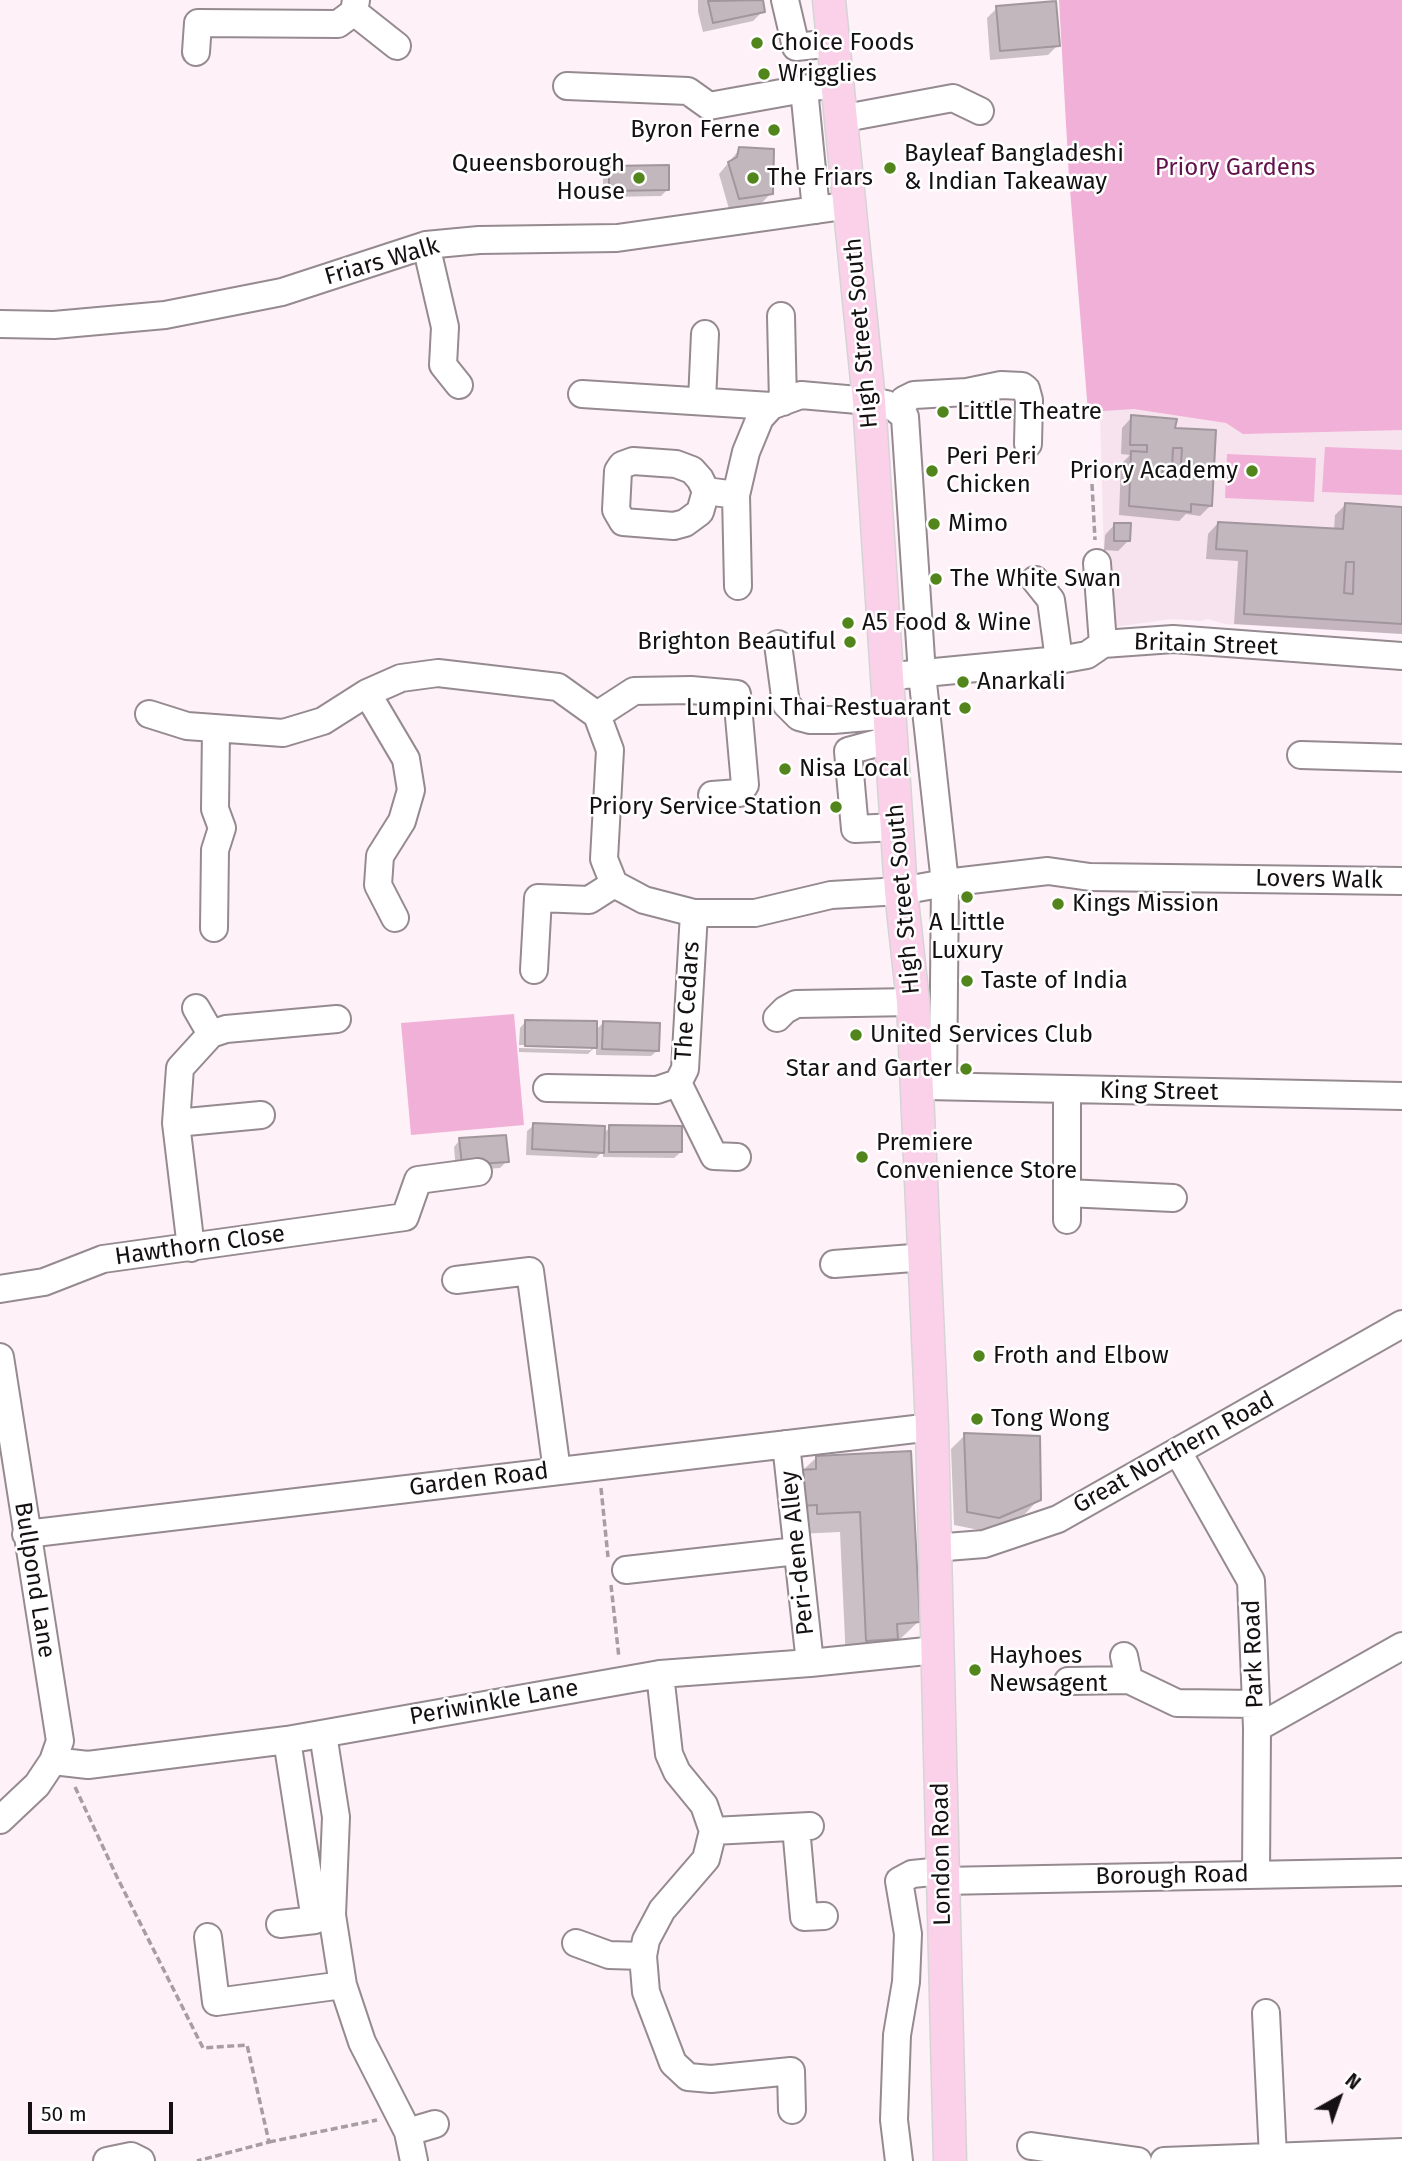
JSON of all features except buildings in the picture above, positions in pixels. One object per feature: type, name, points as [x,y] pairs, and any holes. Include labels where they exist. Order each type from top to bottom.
[{"type":"main road","name":"High Street South","points":[[829,0],[869,401],[901,891],[913,1002],[930,1086],[926,1257],[934,1548]]},
{"type":"main road","name":"London Road","points":[[934,1548],[950,2161]]},
{"type":"street","points":[[785,0],[796,47],[833,43]]},
{"type":"street","points":[[196,52],[198,23],[338,24],[355,6],[397,46]]},
{"type":"street","points":[[567,86],[688,91],[709,106],[837,83]]},
{"type":"street","points":[[804,89],[816,210]]},
{"type":"street","points":[[840,119],[953,99],[980,111]]},
{"type":"street","name":"Friars Walk","points":[[0,324],[54,325],[165,315],[282,292],[426,245],[479,240],[617,238],[851,205]]},
{"type":"street","points":[[426,245],[445,327],[443,366],[459,386]]},
{"type":"street","points":[[777,404],[781,316]]},
{"type":"street","points":[[702,401],[705,334]]},
{"type":"street","points":[[898,411],[904,400],[914,396],[967,392],[1001,385],[1023,386],[1029,400],[1028,444]]},
{"type":"street","points":[[582,394],[777,404]]},
{"type":"street","points":[[738,586],[736,495],[746,452],[760,418],[777,404],[801,395],[886,404],[905,417],[922,674],[945,883],[930,1086]]},
{"type":"street","points":[[706,491],[736,495]]},
{"type":"street","points":[[1097,563],[1103,645]]},
{"type":"street","points":[[1035,580],[1051,600],[1059,660]]},
{"type":"street","name":"Britain Street","points":[[889,676],[1059,660],[1087,655],[1103,645],[1173,639],[1402,656]]},
{"type":"street","points":[[778,644],[786,704],[799,717],[891,727]]},
{"type":"street","points":[[149,714],[187,726],[283,733],[323,722],[367,693],[401,678],[438,673],[558,687],[597,715],[610,750],[604,859],[614,884],[589,900],[538,898],[534,970]]},
{"type":"street","points":[[597,715],[634,691],[691,690],[737,694],[745,785],[739,793],[712,795]]},
{"type":"street","points":[[367,693],[406,759],[411,790],[402,821],[380,856],[379,885],[395,918]]},
{"type":"street","points":[[891,727],[849,751],[855,829],[897,827]]},
{"type":"street","points":[[214,928],[215,850],[222,828],[215,809],[216,729]]},
{"type":"street","points":[[1301,755],[1402,758]]},
{"type":"street","name":"Lovers Walk","points":[[614,884],[644,900],[694,913],[755,914],[831,895],[901,891],[1048,871],[1090,877],[1402,881]]},
{"type":"street","name":"The Cedars","points":[[547,1088],[657,1090],[678,1083],[685,1069],[694,913]]},
{"type":"street","points":[[777,1018],[796,1004],[913,1002]]},
{"type":"street","points":[[196,1008],[211,1034]]},
{"type":"street","points":[[191,1248],[176,1123],[180,1068],[211,1034],[226,1030],[337,1019]]},
{"type":"street","points":[[678,1083],[714,1156],[737,1157]]},
{"type":"street","name":"King Street","points":[[930,1086],[1402,1096]]},
{"type":"street","points":[[1067,1090],[1067,1207],[1173,1198]]},
{"type":"street","points":[[176,1123],[261,1115]]},
{"type":"street","name":"Hawthorn Close","points":[[0,1289],[44,1282],[103,1259],[405,1217],[418,1180],[478,1172]]},
{"type":"street","points":[[834,1264],[926,1257]]},
{"type":"street","points":[[456,1280],[530,1271],[557,1471]]},
{"type":"street","name":"Great Northern Road","points":[[934,1548],[984,1544],[1058,1519],[1402,1324]]},
{"type":"street","name":"Bullpond Lane","points":[[0,1357],[6,1438],[26,1534],[60,1741],[53,1761]]},
{"type":"street","name":"Garden Road","points":[[26,1534],[932,1427]]},
{"type":"street","name":"Peri-dene Alley","points":[[786,1444],[810,1663]]},
{"type":"street","name":"Park Road","points":[[1178,1452],[1251,1581],[1256,1716],[1256,1875]]},
{"type":"street","points":[[626,1570],[797,1551]]},
{"type":"street","points":[[1068,1681],[1126,1668],[1177,1703],[1256,1716],[1402,1646]]},
{"type":"street","name":"Periwinkle Lane","points":[[53,1761],[88,1765],[287,1740],[660,1674],[936,1650]]},
{"type":"street","points":[[660,1674],[669,1754],[677,1772],[704,1805],[713,1831],[706,1859],[662,1910],[646,1940],[643,1956],[646,1992],[673,2063],[688,2077],[711,2079],[791,2071],[792,2110]]},
{"type":"street","points":[[323,1734],[336,1816],[332,1915],[344,1985],[362,2042],[404,2124],[414,2161]]},
{"type":"street","points":[[280,1924],[315,1920],[287,1740]]},
{"type":"street","points":[[0,1819],[37,1785],[53,1761]]},
{"type":"street","points":[[713,1831],[803,1827],[804,1917],[824,1916]]},
{"type":"street","name":"Borough Road","points":[[899,2161],[894,2120],[897,2035],[906,1982],[908,1934],[900,1881],[912,1874],[1256,1875],[1402,1872]]},
{"type":"street","points":[[208,1937],[216,2002],[344,1985]]},
{"type":"street","points":[[576,1944],[609,1955],[643,1956]]},
{"type":"street","points":[[1266,2013],[1273,2157]]},
{"type":"street","points":[[404,2124],[435,2124]]},
{"type":"street","points":[[1031,2147],[1138,2161]]},
{"type":"street","points":[[1164,2161],[1402,2152]]},
{"type":"street","points":[[107,2161],[131,2156],[141,2161]]},
{"type":"path","points":[[1092,484],[1097,563]]},
{"type":"path","points":[[73,1783],[203,2048],[247,2045],[269,2142]]},
{"type":"path","points":[[197,2161],[269,2142],[404,2124]]},
{"type":"shaded area","name":"Priory Academy","points":[[1402,180],[1402,634],[1225,624],[1208,619],[1172,619],[1106,628],[1098,344]]},
{"type":"green space","name":"Priory Gardens","points":[[1059,0],[1402,0],[1402,430],[1243,434],[1226,423],[1134,409],[1088,412],[1069,177]]},
{"type":"green space","points":[[1325,447],[1402,450],[1402,495],[1322,492]]},
{"type":"green space","points":[[1227,454],[1316,458],[1314,502],[1225,498]]},
{"type":"green space","points":[[514,1014],[524,1125],[411,1135],[401,1023]]},
{"type":"place","name":"Choice Foods","points":[[757,43]]},
{"type":"place","name":"Wrigglies","points":[[764,74]]},
{"type":"place","name":"Byron Ferne","points":[[774,130]]},
{"type":"place","name":"Bayleaf Bangladeshi & Indian Takeaway","points":[[890,168]]},
{"type":"place","name":"Queensborough House","points":[[639,178]]},
{"type":"place","name":"The Friars","points":[[753,178]]},
{"type":"place","name":"Little Theatre","points":[[943,412]]},
{"type":"place","name":"Peri Peri Chicken","points":[[932,471]]},
{"type":"place","name":"Priory Academy","points":[[1252,471]]},
{"type":"place","name":"Mimo","points":[[934,524]]},
{"type":"place","name":"The White Swan","points":[[936,579]]},
{"type":"place","name":"A5 Food & Wine","points":[[848,623]]},
{"type":"place","name":"Brighton Beautiful","points":[[850,642]]},
{"type":"place","name":"Anarkali","points":[[963,682]]},
{"type":"place","name":"Lumpini Thai Restuarant","points":[[965,708]]},
{"type":"place","name":"Nisa Local","points":[[785,769]]},
{"type":"place","name":"Priory Service Station","points":[[836,807]]},
{"type":"place","name":"A Little Luxury","points":[[967,897]]},
{"type":"place","name":"Kings Mission","points":[[1058,904]]},
{"type":"place","name":"Taste of India","points":[[967,981]]},
{"type":"place","name":"United Services Club","points":[[856,1035]]},
{"type":"place","name":"Star and Garter","points":[[966,1069]]},
{"type":"place","name":"Premiere Convenience Store","points":[[862,1157]]},
{"type":"place","name":"Froth and Elbow","points":[[979,1356]]},
{"type":"place","name":"Tong Wong","points":[[977,1419]]},
{"type":"place","name":"Hayhoes Newsagent","points":[[975,1670]]}]
